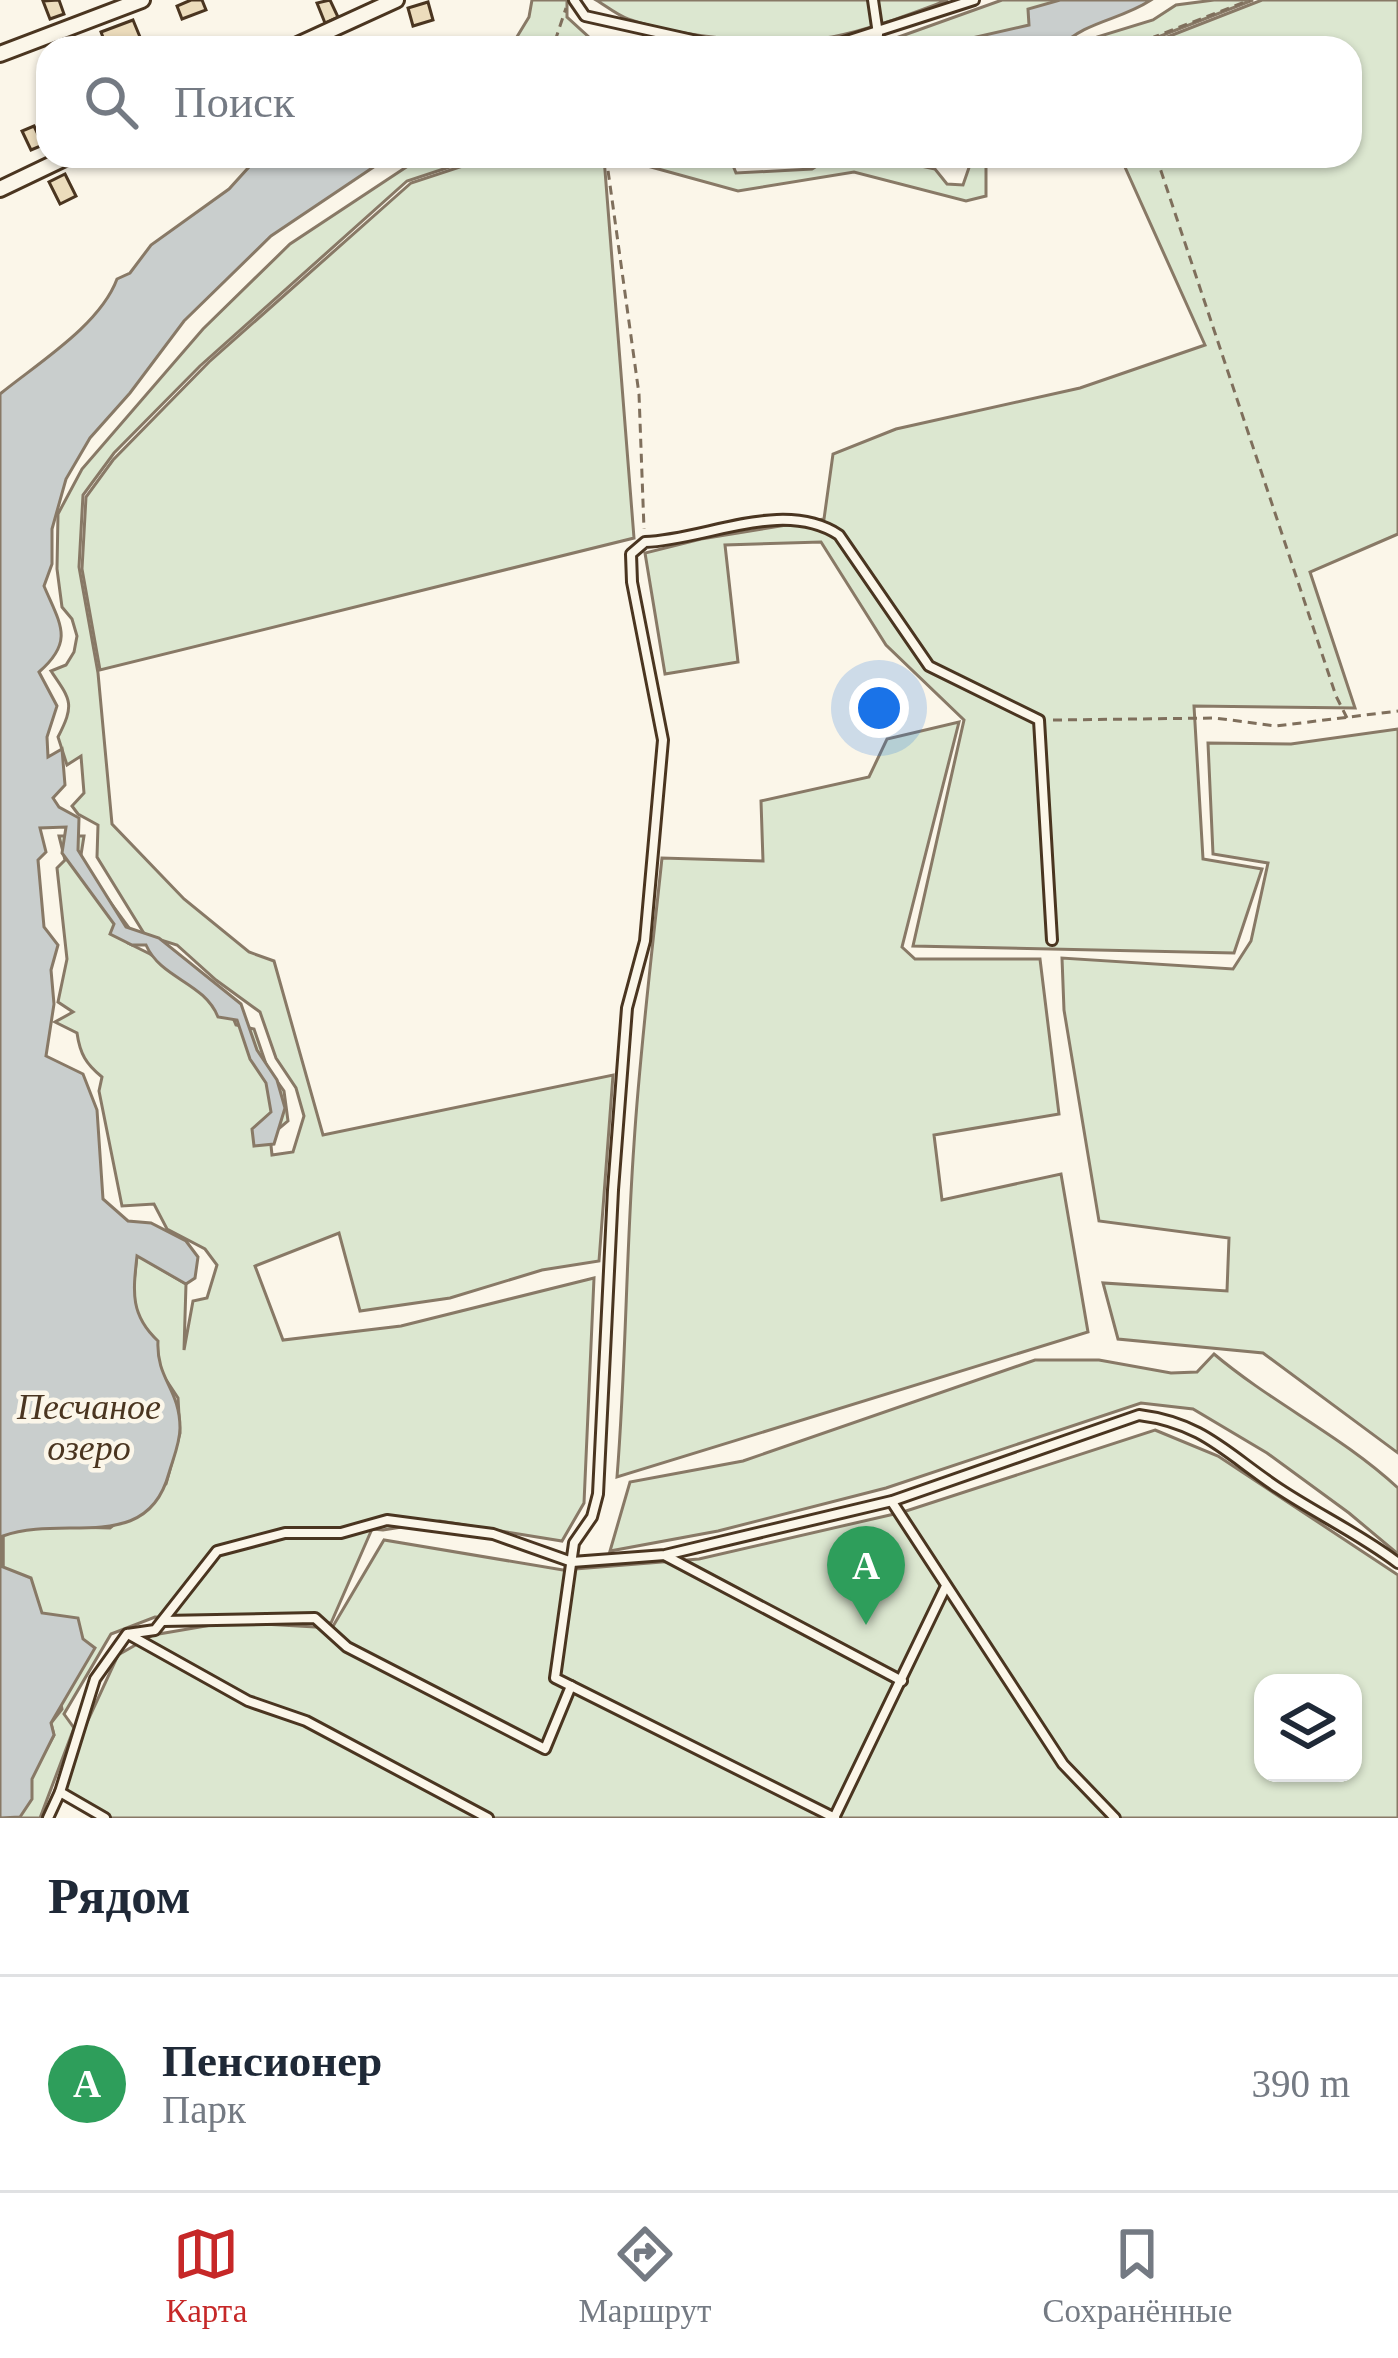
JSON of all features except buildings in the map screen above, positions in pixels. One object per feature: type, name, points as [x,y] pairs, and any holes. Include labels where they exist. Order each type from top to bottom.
[{"type":"street","points":[[47,36],[142,0]]},
{"type":"street","points":[[315,36],[385,1]]},
{"type":"street","points":[[0,54],[36,40]]},
{"type":"street","points":[[0,189],[44,168]]},
{"type":"lane","points":[[571,0],[585,16],[674,36]]},
{"type":"lane","points":[[873,0],[878,34]]},
{"type":"lane","points":[[871,36],[974,0]]},
{"type":"lane","points":[[946,1588],[835,1818],[555,1678],[574,1543],[592,1517],[598,1494],[627,1008],[645,941],[663,740],[632,582],[631,554],[645,542],[790,520],[822,524],[839,535],[929,666],[1039,720],[1052,940]]},
{"type":"lane","points":[[48,1818],[95,1678],[127,1634],[154,1630],[217,1551],[285,1533],[341,1533],[387,1520],[493,1534],[572,1562],[665,1555],[892,1501],[1139,1415],[1171,1419],[1203,1432],[1274,1486],[1398,1563]]},
{"type":"lane","points":[[892,1501],[1063,1764],[1115,1818]]},
{"type":"lane","points":[[665,1555],[902,1682]]},
{"type":"lane","points":[[162,1621],[315,1618],[347,1647],[544,1749],[572,1686]]},
{"type":"lane","points":[[127,1634],[248,1701],[306,1721],[488,1818]]},
{"type":"lane","points":[[60,1792],[105,1818]]},
{"type":"path","points":[[558,36],[571,0]]},
{"type":"path","points":[[1157,36],[1250,0]]},
{"type":"path","points":[[608,168],[639,394],[645,542]]},
{"type":"path","points":[[1160,168],[1347,718]]},
{"type":"path","points":[[1039,720],[1215,718],[1276,726],[1398,711]]},
{"type":"green space","points":[[532,0],[567,0],[567,17],[588,36],[517,36]]},
{"type":"green space","points":[[596,0],[948,0],[834,36],[709,36],[616,13]]},
{"type":"green space","points":[[1002,0],[1092,0],[1047,32],[1028,36],[902,36]]},
{"type":"green space","points":[[1253,0],[1161,36],[1100,36],[1153,20],[1176,5]]},
{"type":"green space","points":[[1262,0],[1398,0],[1398,534],[1310,572],[1355,708],[1194,706],[1203,859],[1262,869],[1234,953],[913,946],[964,720],[886,645],[821,542],[725,545],[738,662],[665,674],[645,553],[824,519],[833,454],[896,429],[1080,388],[1205,345],[1125,168],[1362,168],[1362,36],[1170,36]]},
{"type":"green space","points":[[405,168],[447,168],[407,181],[200,366],[114,453],[83,495],[79,567],[98,673],[112,824],[184,899],[249,952],[274,961],[323,1135],[613,1075],[599,1261],[542,1270],[450,1298],[360,1311],[339,1233],[255,1266],[283,1340],[401,1326],[594,1278],[584,1503],[562,1541],[440,1521],[372,1529],[331,1623],[155,1617],[111,1634],[64,1714],[74,1728],[40,1818],[9,1818],[54,1735],[51,1723],[62,1709],[42,1613],[3,1567],[3,1535],[34,1526],[110,1528],[166,1484],[180,1433],[178,1398],[157,1366],[157,1341],[136,1311],[137,1255],[186,1284],[184,1350],[193,1301],[207,1298],[217,1265],[205,1249],[167,1229],[154,1204],[122,1206],[99,1091],[102,1077],[85,1058],[77,1033],[55,1022],[73,1012],[58,1002],[67,959],[57,868],[65,860],[59,836],[84,836],[80,861],[132,932],[128,943],[229,1008],[236,1025],[254,1029],[267,1067],[284,1091],[288,1121],[270,1136],[272,1155],[293,1152],[304,1116],[260,1012],[177,945],[145,935],[97,857],[98,825],[72,806],[84,793],[81,756],[67,765],[58,737],[68,702],[51,671],[66,665],[77,636],[62,607],[58,514],[82,469],[203,329],[290,244]]},
{"type":"green space","points":[[457,168],[605,168],[634,538],[100,670],[82,569],[86,497],[113,460],[209,362],[411,183]]},
{"type":"green space","points":[[655,168],[734,168],[736,173],[930,168],[947,184],[963,185],[969,168],[986,168],[986,196],[966,201],[854,172],[738,191]]},
{"type":"green space","points":[[959,722],[902,947],[915,959],[1040,959],[1059,1114],[934,1135],[942,1200],[1061,1174],[1088,1332],[617,1477],[631,1186],[662,858],[763,861],[761,801],[869,777],[887,739]]},
{"type":"green space","points":[[1398,729],[1398,1453],[1263,1353],[1118,1339],[1103,1283],[1227,1291],[1229,1238],[1099,1221],[1064,1010],[1062,958],[1233,969],[1251,941],[1268,863],[1213,854],[1208,743],[1291,744]]},
{"type":"green space","points":[[1214,1354],[1398,1488],[1398,1554],[1267,1453],[1193,1409],[1141,1403],[886,1488],[718,1531],[610,1551],[630,1482],[743,1461],[1035,1360],[1099,1360],[1171,1373],[1197,1372]]},
{"type":"green space","points":[[1155,1430],[1218,1456],[1398,1575],[1398,1818],[99,1818],[55,1792],[118,1655],[153,1635],[229,1622],[332,1628],[384,1540],[563,1570],[699,1559],[903,1512]]},
{"type":"water","points":[[1060,0],[1151,0],[1075,36],[981,36],[1029,25],[1028,9]]},
{"type":"water","name":"Песчаное озеро","points":[[248,168],[372,168],[271,236],[184,321],[90,438],[66,479],[52,529],[52,564],[44,586],[59,622],[61,641],[39,672],[57,706],[47,737],[48,757],[62,749],[65,785],[53,798],[79,818],[78,850],[126,927],[159,938],[241,1004],[285,1108],[274,1144],[254,1146],[252,1129],[271,1112],[266,1083],[250,1059],[237,1020],[218,1017],[203,996],[162,966],[146,945],[132,945],[110,934],[114,924],[62,853],[66,827],[40,828],[46,852],[38,860],[44,927],[58,945],[51,970],[54,1004],[46,1056],[83,1074],[97,1110],[103,1199],[128,1221],[151,1223],[186,1241],[198,1257],[195,1278],[186,1284],[137,1256],[138,1312],[158,1341],[161,1365],[179,1415],[178,1445],[158,1498],[142,1514],[123,1523],[3,1536],[3,1567],[31,1578],[42,1613],[78,1618],[83,1639],[95,1648],[51,1723],[54,1735],[32,1779],[32,1799],[20,1817],[0,1818],[0,394],[83,327],[117,279],[130,273],[151,245],[229,189]]},
{"type":"place","name":"Пенсионер","points":[[866,1625]]}]
